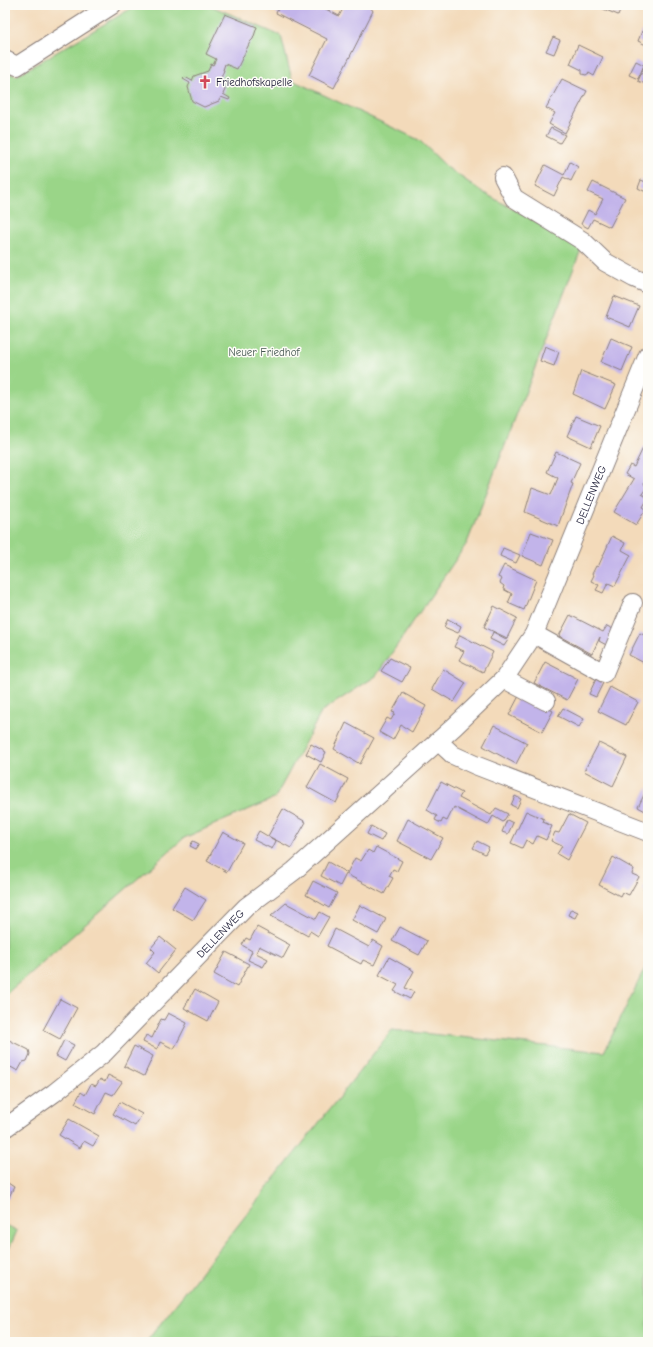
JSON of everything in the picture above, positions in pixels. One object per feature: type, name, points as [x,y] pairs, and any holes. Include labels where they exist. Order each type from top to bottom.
[{"type":"street","points":[[5,60],[18,66],[112,5]]},
{"type":"street","points":[[503,178],[514,198],[583,241],[605,262],[648,284]]},
{"type":"street","name":"DELLENWEG","points":[[5,1128],[54,1093],[104,1053],[246,907],[294,871],[438,741],[504,679],[534,634],[648,355]]},
{"type":"street","points":[[534,634],[604,673],[633,602]]},
{"type":"street","points":[[504,679],[546,701]]},
{"type":"street","points":[[438,741],[453,755],[475,765],[648,832]]},
{"type":"green space","name":"Neuer Friedhof","points":[[137,5],[209,5],[281,36],[292,80],[419,140],[448,168],[484,193],[582,247],[467,543],[376,676],[322,711],[275,798],[184,838],[5,995],[5,71],[16,76]]},
{"type":"green space","points":[[648,962],[648,1342],[146,1342],[392,1030],[604,1052]]},
{"type":"green space","points":[[5,1226],[17,1231],[5,1257]]},
{"type":"building","points":[[280,5],[318,5],[339,16],[345,5],[369,5],[373,11],[334,88],[309,75],[327,39],[276,13]]},
{"type":"building","points":[[594,5],[622,5],[618,15]]},
{"type":"building","points":[[225,14],[257,27],[253,39],[250,42],[237,69],[225,64],[221,78],[225,90],[223,94],[230,98],[229,100],[221,97],[219,101],[204,107],[192,101],[188,87],[190,83],[183,79],[185,77],[192,81],[194,76],[208,71],[211,64],[213,65],[216,59],[206,54]]},
{"type":"building","points":[[642,31],[648,33],[648,46],[638,41]]},
{"type":"building","points":[[553,37],[560,40],[554,54],[546,51]]},
{"type":"building","points":[[578,45],[603,57],[594,76],[589,73],[586,75],[582,74],[582,70],[570,64]]},
{"type":"building","points":[[636,61],[644,65],[638,79],[629,75]]},
{"type":"building","points":[[645,65],[648,66],[648,85],[638,81]]},
{"type":"building","points":[[562,79],[587,91],[565,133],[549,124],[555,113],[546,108]]},
{"type":"building","points":[[551,128],[565,135],[560,143],[546,136]]},
{"type":"building","points":[[570,162],[578,167],[571,181],[563,177],[554,196],[535,186],[545,165],[564,175]]},
{"type":"building","points":[[641,180],[648,183],[648,193],[638,188]]},
{"type":"building","points":[[593,182],[625,198],[610,227],[593,219],[588,228],[581,224],[588,210],[595,214],[603,199],[588,192]]},
{"type":"building","points":[[614,296],[639,306],[630,327],[606,317]]},
{"type":"building","points":[[611,338],[632,347],[622,371],[601,362]]},
{"type":"building","points":[[545,346],[559,352],[554,366],[540,361]]},
{"type":"building","points":[[581,371],[616,385],[605,409],[573,394]]},
{"type":"building","points":[[576,416],[600,426],[591,447],[567,436]]},
{"type":"building","points":[[644,446],[648,448],[648,476],[644,484],[647,487],[642,494],[648,498],[643,507],[646,509],[636,525],[614,512],[634,479],[625,474],[630,465],[634,467]]},
{"type":"building","points":[[556,452],[580,463],[571,483],[573,484],[558,526],[525,512],[532,488],[551,495],[558,478],[547,472]]},
{"type":"building","points":[[531,532],[553,540],[543,565],[522,556]]},
{"type":"building","points":[[612,536],[625,543],[622,550],[631,555],[615,586],[608,583],[603,593],[596,590],[599,585],[591,581],[594,575],[592,574],[596,566],[598,567]]},
{"type":"building","points":[[503,548],[520,555],[516,563],[500,556]]},
{"type":"building","points":[[504,565],[536,580],[524,610],[508,603],[512,594],[503,589],[504,586],[500,583],[502,579],[498,577]]},
{"type":"building","points":[[494,606],[517,618],[507,638],[484,627]]},
{"type":"building","points":[[570,615],[603,632],[607,626],[617,631],[610,647],[599,641],[600,637],[592,654],[559,636]]},
{"type":"building","points":[[448,619],[461,626],[458,633],[444,627]]},
{"type":"building","points":[[493,632],[508,640],[504,646],[490,639]]},
{"type":"building","points":[[640,633],[648,637],[648,665],[629,655]]},
{"type":"building","points":[[460,635],[493,652],[483,672],[459,660],[464,651],[454,647]]},
{"type":"building","points":[[390,658],[410,668],[402,682],[381,671]]},
{"type":"building","points":[[545,662],[578,679],[567,700],[534,683]]},
{"type":"building","points":[[443,669],[466,683],[454,702],[432,689]]},
{"type":"building","points":[[596,679],[603,683],[596,697],[589,694]]},
{"type":"building","points":[[610,687],[638,702],[626,725],[598,711]]},
{"type":"building","points":[[403,693],[426,706],[412,732],[401,725],[393,740],[379,732],[387,718],[391,720],[395,713],[392,712]]},
{"type":"building","points":[[520,694],[553,711],[542,732],[509,715]]},
{"type":"building","points":[[563,708],[584,719],[579,727],[558,716]]},
{"type":"building","points":[[346,723],[374,738],[360,764],[334,749]]},
{"type":"building","points":[[494,725],[527,743],[516,764],[483,746]]},
{"type":"building","points":[[599,743],[627,757],[613,786],[584,771]]},
{"type":"building","points":[[311,744],[326,752],[321,762],[306,754]]},
{"type":"building","points":[[320,764],[348,779],[336,803],[307,787]]},
{"type":"building","points":[[441,782],[462,793],[459,798],[491,815],[496,808],[508,814],[503,822],[493,816],[488,825],[454,807],[447,821],[443,819],[441,823],[435,820],[437,816],[427,810]]},
{"type":"building","points":[[648,787],[648,810],[647,812],[638,807]]},
{"type":"building","points":[[515,796],[521,799],[517,808],[511,805]]},
{"type":"building","points":[[283,809],[306,822],[291,848],[268,836]]},
{"type":"building","points":[[526,811],[544,819],[543,822],[552,826],[546,840],[537,836],[533,844],[526,840],[522,848],[511,843]]},
{"type":"building","points":[[569,814],[586,823],[567,860],[557,854],[562,846],[551,841],[555,832],[559,833]]},
{"type":"building","points":[[408,819],[443,838],[431,859],[397,841]]},
{"type":"building","points":[[507,820],[513,823],[508,834],[502,832]]},
{"type":"building","points":[[371,826],[385,834],[381,841],[367,834]]},
{"type":"building","points":[[259,831],[276,841],[272,849],[254,840]]},
{"type":"building","points":[[223,832],[243,843],[227,872],[207,861]]},
{"type":"building","points":[[193,841],[199,844],[196,849],[190,846]]},
{"type":"building","points":[[477,841],[489,847],[485,854],[473,848]]},
{"type":"building","points":[[376,847],[402,861],[397,871],[393,869],[389,876],[393,878],[384,894],[346,874],[340,886],[321,876],[328,862],[347,873],[355,858],[361,861],[368,850],[373,853]]},
{"type":"building","points":[[613,857],[634,869],[632,874],[639,877],[629,895],[622,892],[620,896],[599,885]]},
{"type":"building","points":[[648,880],[648,892],[643,890]]},
{"type":"building","points":[[313,881],[337,893],[329,908],[306,895]]},
{"type":"building","points":[[185,887],[206,900],[193,920],[172,908]]},
{"type":"building","points":[[286,903],[316,919],[320,912],[329,917],[318,936],[310,931],[308,936],[271,916]]},
{"type":"building","points":[[360,905],[386,919],[378,934],[352,920]]},
{"type":"building","points":[[571,909],[578,912],[575,918],[568,915]]},
{"type":"building","points":[[257,927],[290,945],[283,958],[259,946],[256,953],[268,959],[263,967],[248,960],[252,951],[242,945],[246,938],[250,940]]},
{"type":"building","points":[[400,927],[427,941],[419,955],[392,941]]},
{"type":"building","points":[[335,929],[369,947],[373,940],[383,946],[374,965],[363,960],[361,964],[327,946]]},
{"type":"building","points":[[160,937],[176,950],[158,973],[146,963],[155,952],[151,948]]},
{"type":"building","points":[[226,952],[249,964],[237,987],[214,974]]},
{"type":"building","points":[[389,957],[414,971],[405,988],[414,992],[410,999],[394,991],[398,985],[379,975]]},
{"type":"building","points":[[195,989],[218,1002],[208,1021],[184,1008]]},
{"type":"building","points":[[60,999],[77,1008],[60,1039],[43,1030]]},
{"type":"building","points":[[168,1013],[187,1023],[174,1049],[160,1042],[157,1049],[143,1042],[146,1035],[152,1038],[161,1019],[164,1020]]},
{"type":"building","points":[[5,1038],[29,1050],[30,1054],[27,1061],[23,1062],[18,1071],[5,1064]]},
{"type":"building","points":[[64,1040],[74,1045],[65,1061],[56,1056]]},
{"type":"building","points":[[134,1046],[153,1056],[144,1076],[124,1066]]},
{"type":"building","points":[[108,1075],[122,1082],[113,1095],[106,1092],[95,1114],[75,1103],[81,1092],[85,1095],[91,1084],[96,1086],[100,1079],[105,1082]]},
{"type":"building","points":[[120,1102],[142,1114],[135,1126],[113,1114]]},
{"type":"building","points":[[69,1119],[99,1136],[93,1146],[84,1141],[80,1148],[59,1135]]},
{"type":"building","points":[[5,1181],[14,1187],[8,1199],[5,1197]]},
{"type":"place","name":"Friedhofskapelle","points":[[205,82]]}]
